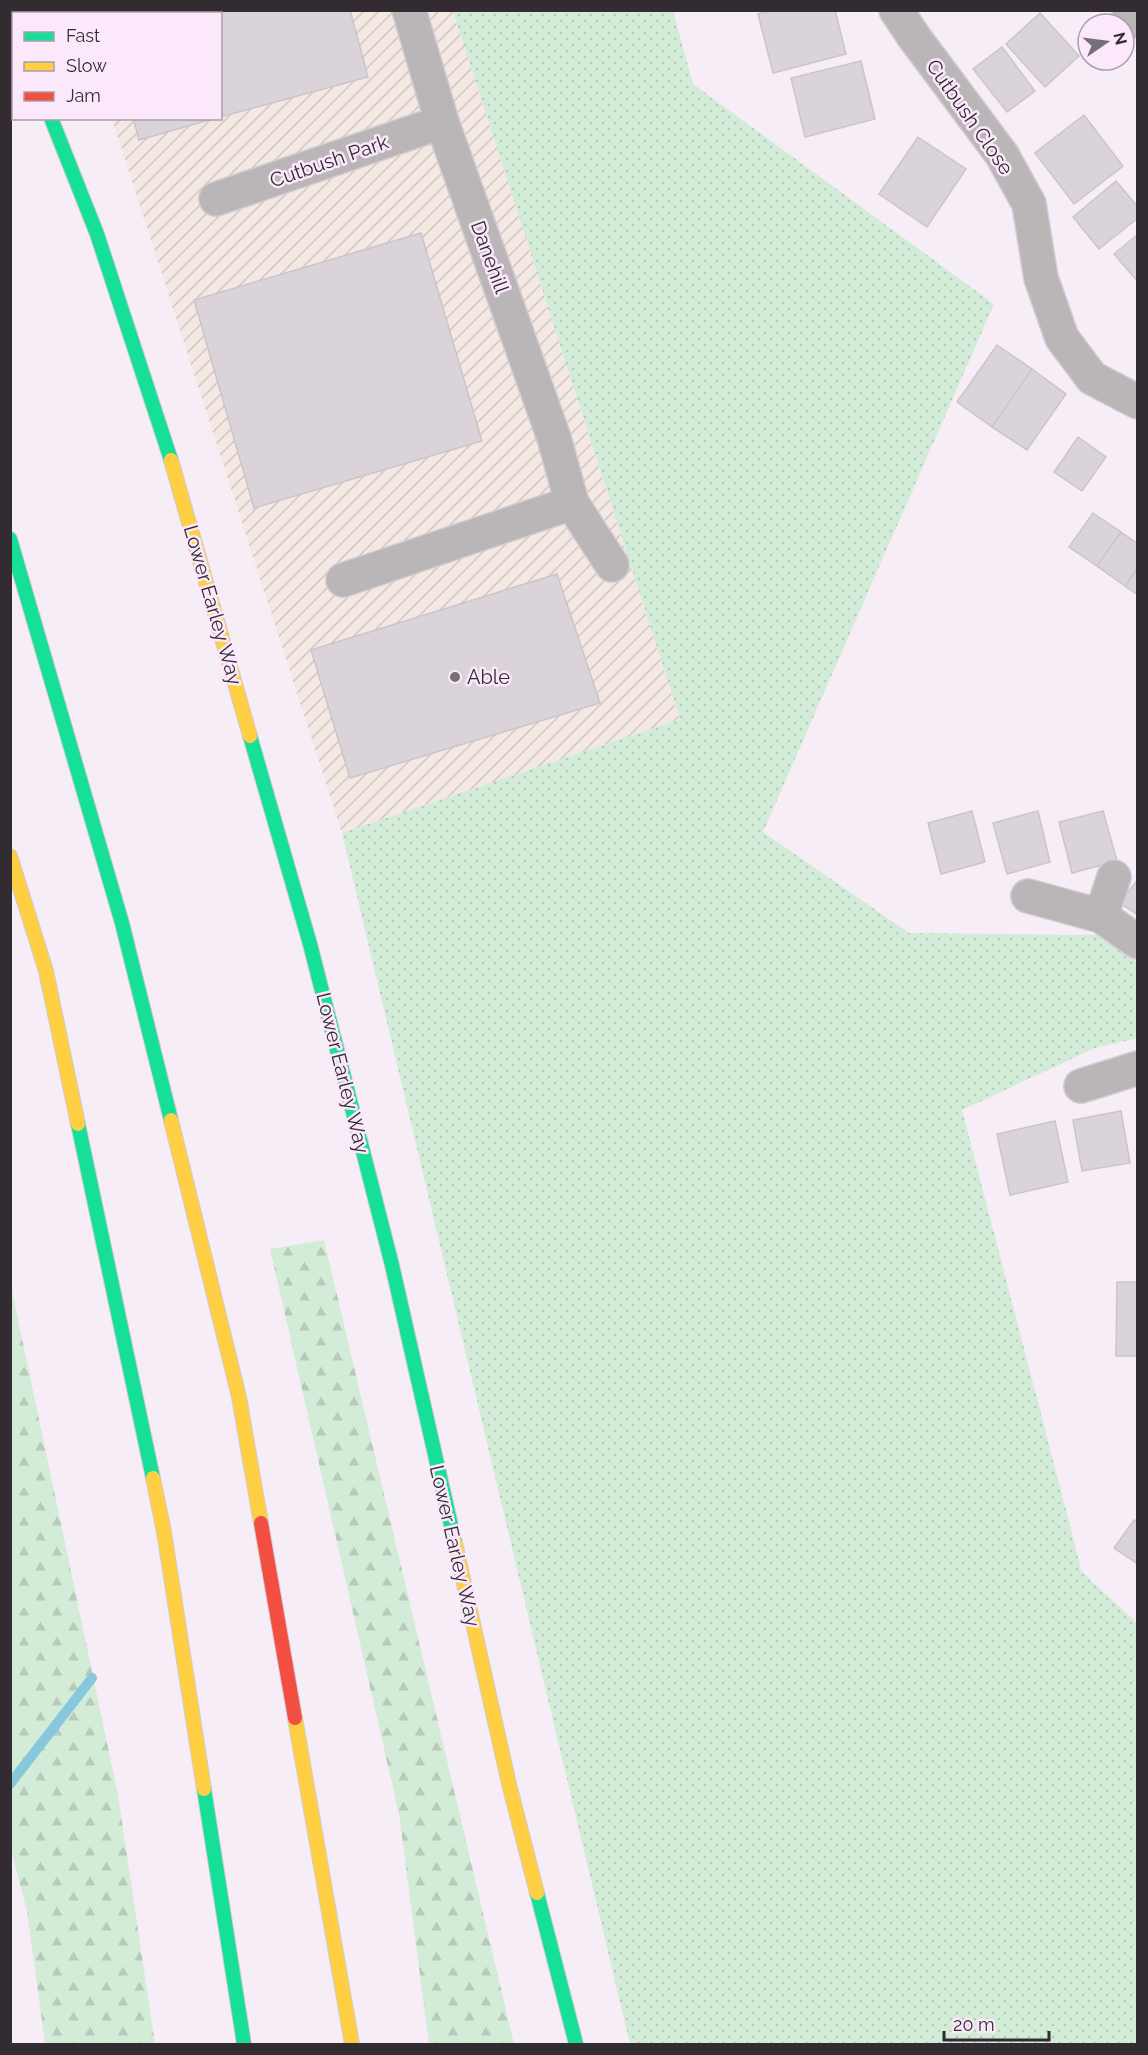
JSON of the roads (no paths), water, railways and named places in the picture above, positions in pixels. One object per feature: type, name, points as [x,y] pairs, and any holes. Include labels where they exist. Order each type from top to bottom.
[{"type":"main road","name":"Lower Earley Way","points":[[52,120],[97,234],[177,479],[310,944],[392,1265],[509,1784],[576,2044]]},
{"type":"main road","points":[[10,539],[122,923],[239,1398],[352,2044]]},
{"type":"main road","points":[[10,856],[46,971],[164,1532],[244,2044]]},
{"type":"street","name":"Danehill","points":[[409,10],[442,122],[554,438],[572,503],[612,565]]},
{"type":"street","name":"Cutbush Close","points":[[896,10],[920,46],[1002,155],[1029,204],[1041,278],[1062,338],[1092,378],[1137,402]]},
{"type":"street","points":[[1129,10],[1137,21]]},
{"type":"street","name":"Cutbush Park","points":[[216,199],[442,122]]},
{"type":"street","points":[[343,580],[572,503]]},
{"type":"street","points":[[1101,916],[1114,877]]},
{"type":"street","points":[[1028,896],[1101,916],[1137,942]]},
{"type":"street","points":[[1081,1086],[1137,1068]]},
{"type":"waterway","points":[[10,1784],[92,1678]]},
{"type":"place","name":"Able","points":[[455,677]]}]
